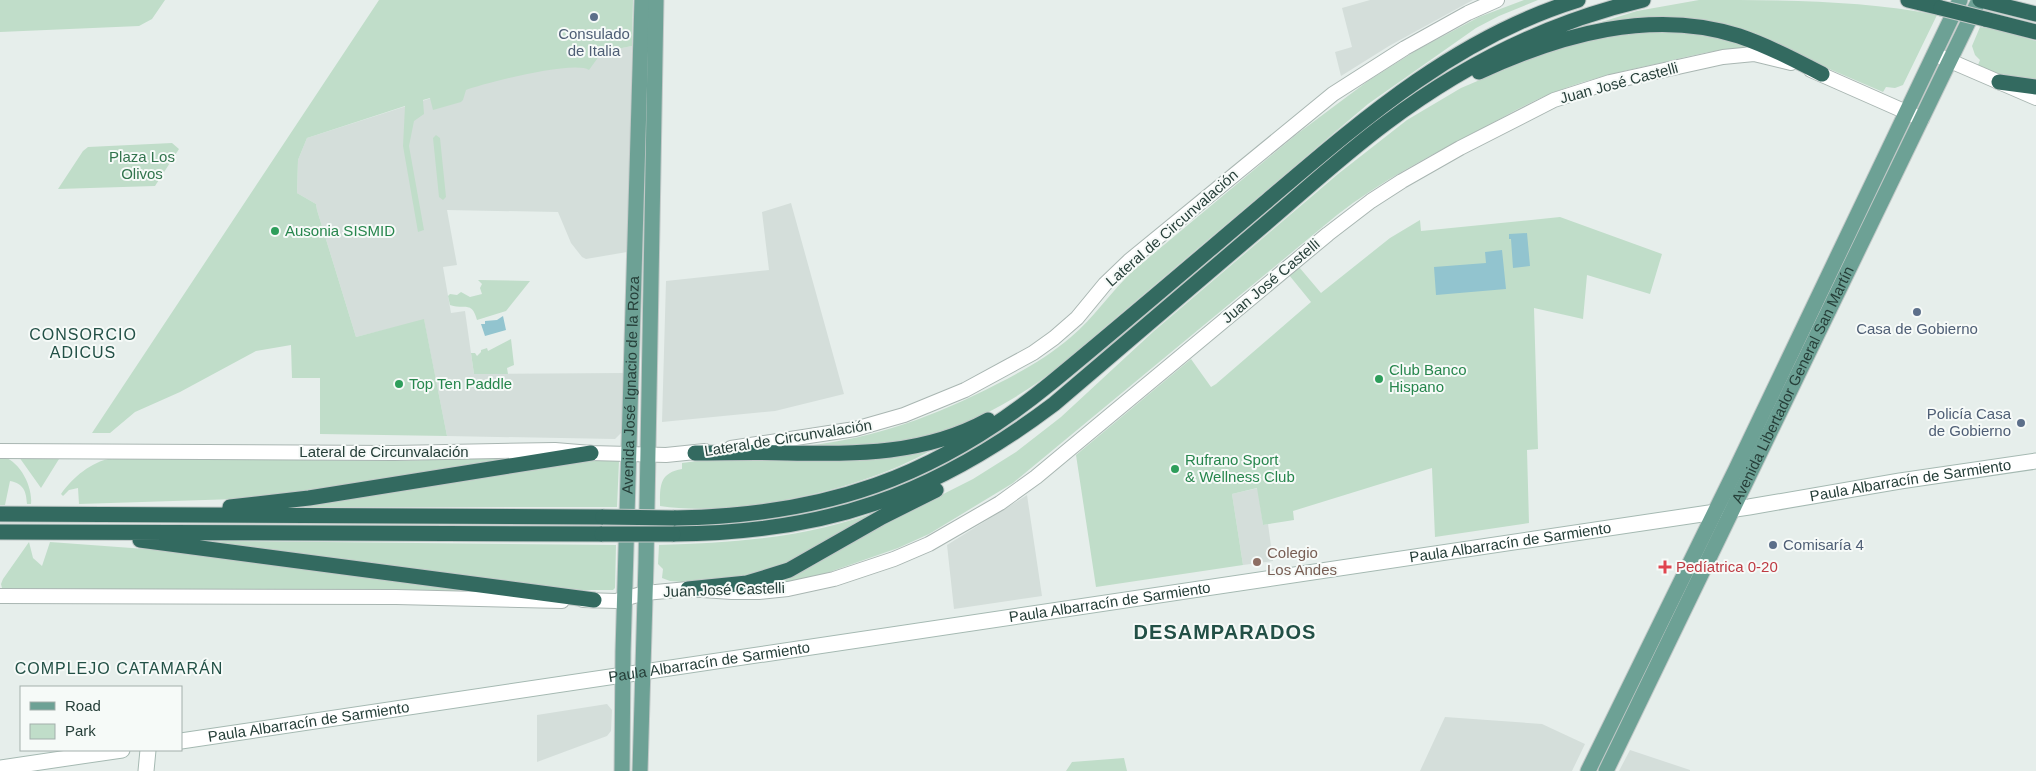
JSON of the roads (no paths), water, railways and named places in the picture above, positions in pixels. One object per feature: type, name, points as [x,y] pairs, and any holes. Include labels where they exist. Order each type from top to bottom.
[{"type":"highway","points":[[1513,25],[1536,9],[1556,0]]},
{"type":"highway","points":[[2,514],[674,518],[773,511],[827,500],[874,486],[921,467],[973,440],[1042,391],[1377,108],[1452,57],[1513,25],[1578,0]]},
{"type":"highway","points":[[0,532],[673,534],[741,532],[791,526],[843,514],[886,500],[946,474],[1000,443],[1054,404],[1088,376],[1357,146],[1418,100],[1458,73],[1518,42],[1587,15],[1643,0]]},
{"type":"highway","points":[[1908,0],[2036,32]]},
{"type":"highway","points":[[1984,1],[2036,14]]},
{"type":"highway","points":[[1418,100],[1506,60],[1549,45],[1598,31],[1641,25],[1684,26],[1738,36],[1774,50],[1822,74]]},
{"type":"highway","points":[[1999,82],[2036,87]]},
{"type":"highway","points":[[688,589],[756,581],[804,563],[856,532],[955,480],[1005,450],[1033,428],[1088,376]]},
{"type":"highway","points":[[695,453],[852,454],[914,447],[944,440],[969,430],[1042,391]]},
{"type":"highway","points":[[89,515],[280,502],[592,453]]},
{"type":"highway","points":[[84,532],[294,562],[594,600]]},
{"type":"main road","name":"Avenida José Ignacio de la Roza","points":[[622,771],[642,0]]},
{"type":"main road","name":"Avenida José Ignacio de la Roza","points":[[640,771],[656,0]]},
{"type":"main road","name":"Avenida Libertador General San Martín","points":[[1588,771],[1960,0]]},
{"type":"main road","name":"Avenida Libertador General San Martín","points":[[1606,771],[1922,118],[1950,61],[1984,1]]},
{"type":"main road","name":"Paula Albarracín de Sarmiento","points":[[182,741],[1715,511],[2036,461]]},
{"type":"main road","points":[[0,768],[115,751]]},
{"type":"main road","points":[[146,771],[148,751]]},
{"type":"street","name":"Lateral de Circunvalación","points":[[0,451],[394,453],[555,450],[629,454],[695,453],[841,432],[869,426],[904,415],[956,394],[1026,357],[1047,343],[1071,324],[1105,284],[1129,261],[1320,104],[1375,65],[1468,13],[1497,0]]},
{"type":"street","name":"Juan José Castelli","points":[[645,593],[688,589],[745,592],[788,589],[808,585],[894,560],[953,531],[1000,503],[1051,466],[1272,279],[1371,200],[1446,156],[1547,103],[1610,82],[1732,55],[1754,54],[1822,74],[1922,118]]},
{"type":"street","points":[[1934,54],[2036,98]]},
{"type":"street","points":[[0,596],[616,601],[645,593]]},
{"type":"water","points":[[1527,233],[1530,266],[1513,268],[1509,234]]},
{"type":"water","points":[[1502,250],[1506,289],[1436,295],[1434,267],[1486,263],[1485,252]]},
{"type":"water","points":[[503,316],[506,330],[485,336],[481,324],[485,324],[485,321],[497,320]]},
{"type":"place","name":"Consulado de Italia","points":[[594,17]]},
{"type":"place","name":"Ausonia SISMID","points":[[275,231]]},
{"type":"place","name":"Casa de Gobierno","points":[[1917,312]]},
{"type":"place","name":"Club Banco Hispano","points":[[1379,379]]},
{"type":"place","name":"Top Ten Paddle","points":[[399,384]]},
{"type":"place","name":"Policía Casa de Gobierno","points":[[2021,423]]},
{"type":"place","name":"Rufrano Sport & Wellness Club","points":[[1175,469]]},
{"type":"place","name":"Comisaría 4","points":[[1773,545]]},
{"type":"place","name":"Colegio Los Andes","points":[[1257,562]]},
{"type":"place","name":"Pedíatrica 0-20","points":[[1665,567]]},
{"type":"district","name":"CONSORCIO ADICUS","points":[[83,343]]},
{"type":"district","name":"DESAMPARADOS","points":[[1225,632]]},
{"type":"district","name":"COMPLEJO CATAMARÁN","points":[[119,668]]},
{"type":"park label","name":"Plaza Los Olivos","points":[[142,166]]}]
